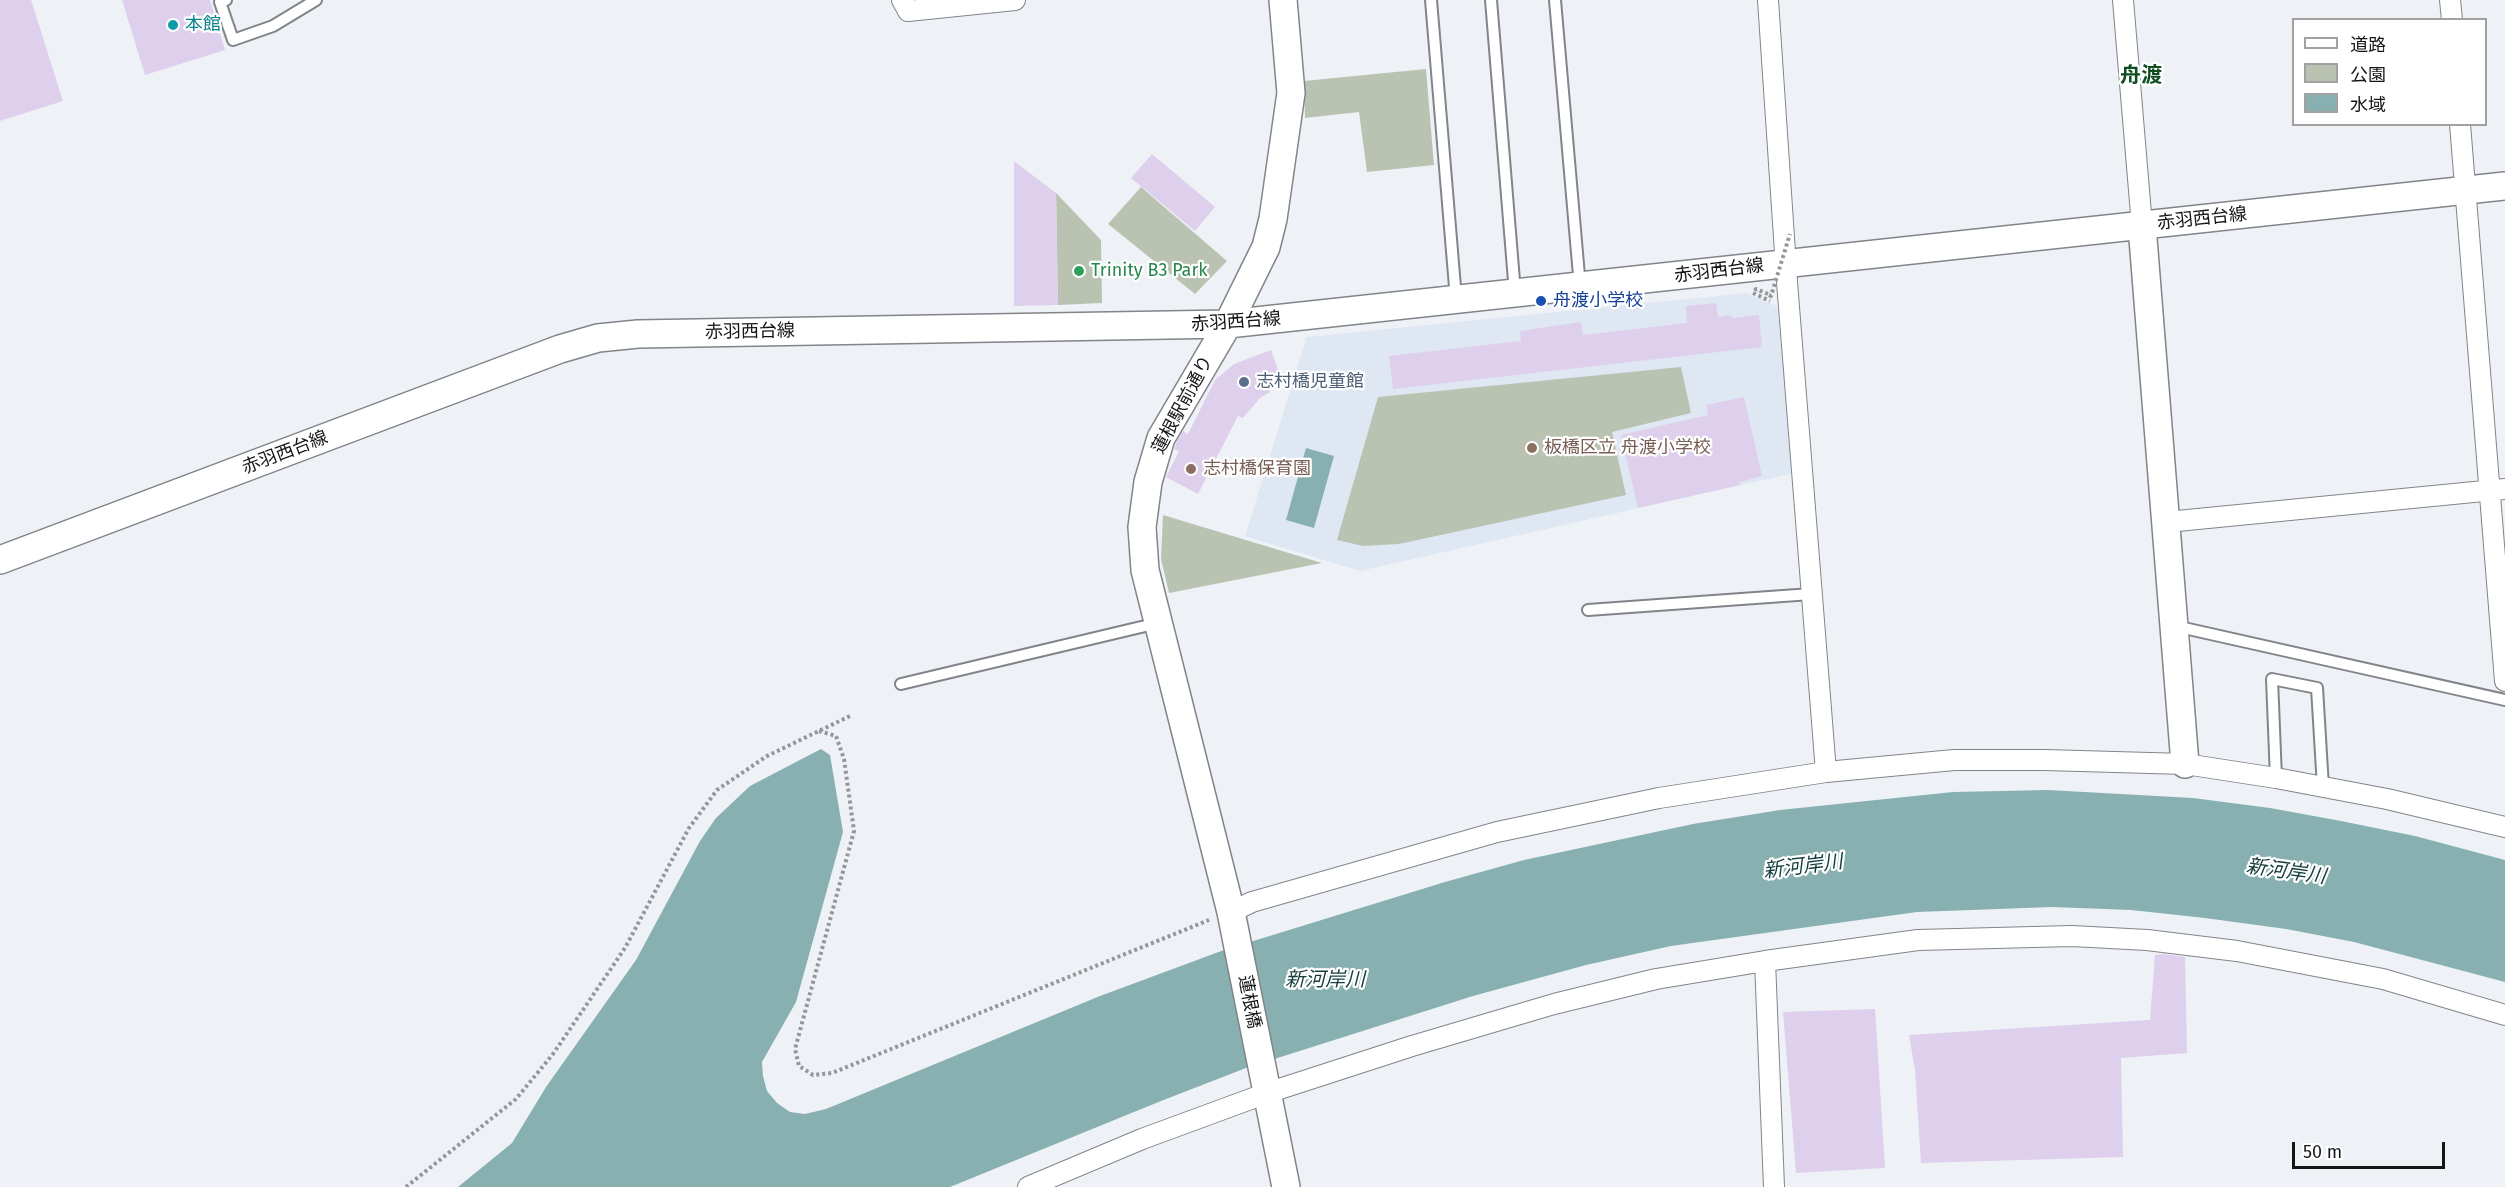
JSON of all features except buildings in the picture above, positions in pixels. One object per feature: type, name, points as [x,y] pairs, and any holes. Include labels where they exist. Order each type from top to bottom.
[{"type":"main road","name":"蓮根駅前通り","points":[[1232,917],[1145,570],[1142,548],[1143,504],[1153,460],[1173,417],[1228,324],[1266,247],[1273,219],[1291,93],[1283,0]]},
{"type":"main road","name":"赤羽西台線","points":[[0,560],[560,349],[598,338],[650,334],[1228,324],[2505,186]]},
{"type":"main road","points":[[2142,226],[2185,764]]},
{"type":"main road","name":"蓮根橋","points":[[1232,917],[1266,1088]]},
{"type":"main road","points":[[1266,1088],[1286,1187]]},
{"type":"street","points":[[902,0],[908,11],[1015,0]]},
{"type":"street","points":[[1768,0],[1826,772]]},
{"type":"street","points":[[2123,0],[2142,226]]},
{"type":"street","points":[[2450,0],[2451,18]]},
{"type":"street","points":[[2460,126],[2465,190],[2498,489],[2505,681]]},
{"type":"street","points":[[2167,522],[2498,489]]},
{"type":"street","points":[[1232,917],[1252,902],[1497,832],[1659,798],[1826,772],[1954,760],[2185,764],[2276,778],[2397,801],[2505,827]]},
{"type":"street","points":[[1028,1187],[1266,1088],[1554,1004],[1656,979],[1918,940],[2072,936],[2147,940],[2237,951],[2383,979],[2505,1015]]},
{"type":"street","points":[[1765,961],[1774,1187]]},
{"type":"lane","points":[[226,0],[220,2],[233,40],[273,26],[316,0]]},
{"type":"lane","points":[[1431,0],[1456,300]]},
{"type":"lane","points":[[1491,0],[1515,294]]},
{"type":"lane","points":[[1555,0],[1580,287]]},
{"type":"lane","points":[[1588,610],[1811,594]]},
{"type":"lane","points":[[901,684],[1158,623]]},
{"type":"lane","points":[[2175,626],[2505,700]]},
{"type":"lane","points":[[2276,778],[2272,679],[2317,688],[2323,787]]},
{"type":"path","points":[[1773,302],[1753,293],[1756,289],[1771,296],[1790,234]]},
{"type":"path","points":[[406,1187],[516,1099],[553,1054],[625,948],[689,828],[717,790],[767,756],[850,716]]},
{"type":"path","points":[[819,731],[836,736],[844,759],[854,831],[795,1048],[799,1066],[813,1075],[832,1073],[1232,917]]},
{"type":"shaded area","name":"板橋区立 舟渡小学校","points":[[1747,293],[1777,306],[1794,473],[1360,571],[1245,536],[1307,337]]},
{"type":"green space","points":[[1426,69],[1434,165],[1367,172],[1359,112],[1305,118],[1304,81]]},
{"type":"green space","points":[[1141,187],[1227,261],[1195,294],[1108,224]]},
{"type":"green space","name":"Trinity B3 Park","points":[[1056,193],[1101,240],[1102,303],[1058,305]]},
{"type":"green space","points":[[1681,367],[1691,413],[1612,432],[1626,495],[1399,544],[1363,546],[1337,540],[1378,397]]},
{"type":"green space","points":[[1163,515],[1322,563],[1169,593],[1161,559]]},
{"type":"water","points":[[1306,448],[1334,456],[1314,528],[1286,520]]},
{"type":"water","name":"新河岸川","points":[[821,749],[830,755],[843,832],[796,1002],[762,1062],[767,1091],[777,1103],[790,1112],[805,1114],[826,1109],[1100,996],[1224,950],[1524,860],[1693,824],[1780,810],[1953,792],[2048,790],[2193,798],[2270,808],[2341,821],[2415,836],[2505,860],[2505,982],[2354,942],[2286,929],[2205,918],[2131,910],[2052,907],[1917,912],[1671,946],[1586,965],[1473,996],[1246,1068],[950,1187],[458,1187],[512,1143],[546,1087],[636,960],[700,841],[716,818],[750,786]]},
{"type":"place","name":"本館","points":[[173,25]]},
{"type":"place","name":"Trinity B3 Park","points":[[1079,271]]},
{"type":"place","name":"舟渡小学校","points":[[1541,301]]},
{"type":"place","name":"志村橋児童館","points":[[1244,382]]},
{"type":"place","name":"板橋区立 舟渡小学校","points":[[1532,448]]},
{"type":"place","name":"志村橋保育園","points":[[1191,469]]},
{"type":"district","name":"舟渡","points":[[2141,76]]}]
